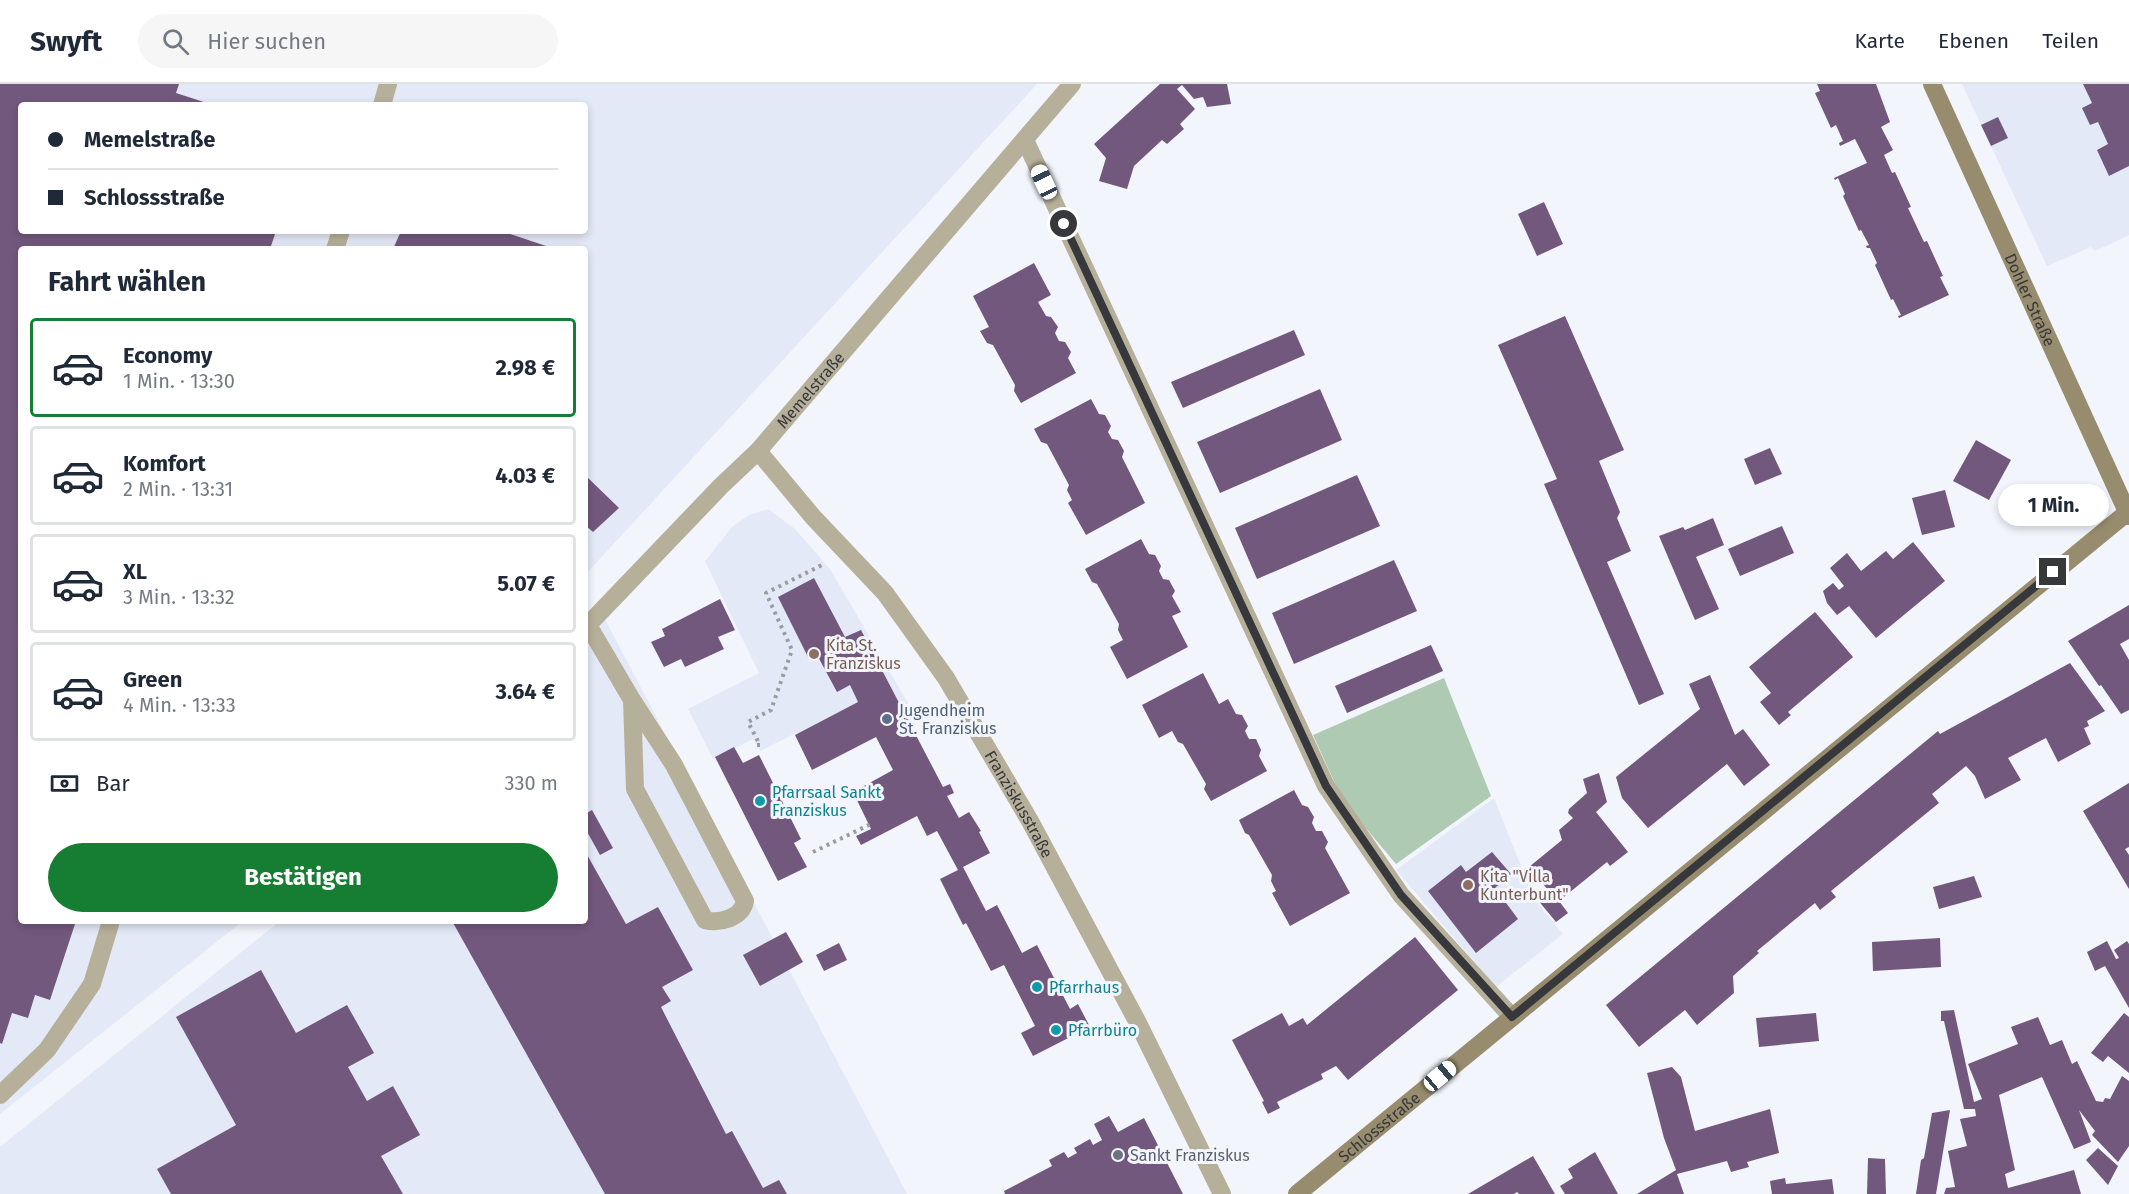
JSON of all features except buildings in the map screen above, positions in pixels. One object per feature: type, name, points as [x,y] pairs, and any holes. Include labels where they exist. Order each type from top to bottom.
[{"type":"street","points":[[383,102],[388,84]]},
{"type":"street","name":"Memelstraße","points":[[588,625],[721,486],[758,451],[1072,84]]},
{"type":"street","name":"Dohler Straße","points":[[1932,84],[2128,513]]},
{"type":"street","points":[[1025,140],[1326,786],[1401,895],[1512,1017]]},
{"type":"street","name":"Franziskusstraße","points":[[758,451],[813,517],[885,593],[946,678],[1030,821],[1138,1023],[1222,1194]]},
{"type":"street","name":"Schlossstraße","points":[[1297,1194],[2128,513]]},
{"type":"street","points":[[588,628],[674,765],[745,901],[743,909],[734,916],[716,922],[705,920],[635,789],[632,700]]},
{"type":"street","points":[[0,1095],[47,1050],[92,984],[110,924]]},
{"type":"path","points":[[757,745],[760,745],[748,722],[771,710],[792,650],[766,593],[846,553]]},
{"type":"path","points":[[813,852],[873,823]]},
{"type":"shaded area","points":[[0,84],[1037,84],[588,572],[588,246],[18,246],[18,924],[239,924],[0,1114]]},
{"type":"shaded area","points":[[1962,84],[2129,84],[2129,235],[2095,251],[2091,247],[2047,266]]},
{"type":"shaded area","name":"Kita St. Franziskus","points":[[768,509],[795,529],[830,569],[919,722],[879,744],[875,732],[810,763],[796,733],[760,751],[753,739],[713,759],[688,709],[759,673],[705,561],[733,526],[749,515]]},
{"type":"shaded area","points":[[598,606],[907,1194],[0,1194],[0,1147],[276,924],[588,924],[588,617]]},
{"type":"shaded area","name":"Kita \"Villa Kunterbunt\"","points":[[1494,798],[1534,899],[1563,934],[1496,987],[1396,870]]},
{"type":"green space","points":[[1444,678],[1491,796],[1396,864],[1343,801],[1313,735]]},
{"type":"place","name":"Kita St. Franziskus","points":[[814,654]]},
{"type":"place","name":"Jugendheim St. Franziskus","points":[[887,719]]},
{"type":"place","name":"Pfarrsaal Sankt Franziskus","points":[[760,801]]},
{"type":"place","name":"Kita \"Villa Kunterbunt\"","points":[[1468,885]]},
{"type":"place","name":"Pfarrhaus","points":[[1037,987]]},
{"type":"place","name":"Pfarrbüro","points":[[1056,1030]]},
{"type":"place","name":"Sankt Franziskus","points":[[1118,1155]]},
{"type":"route","points":[[1064,224],[1326,786],[1401,895],[1512,1017],[2053,572]]}]
